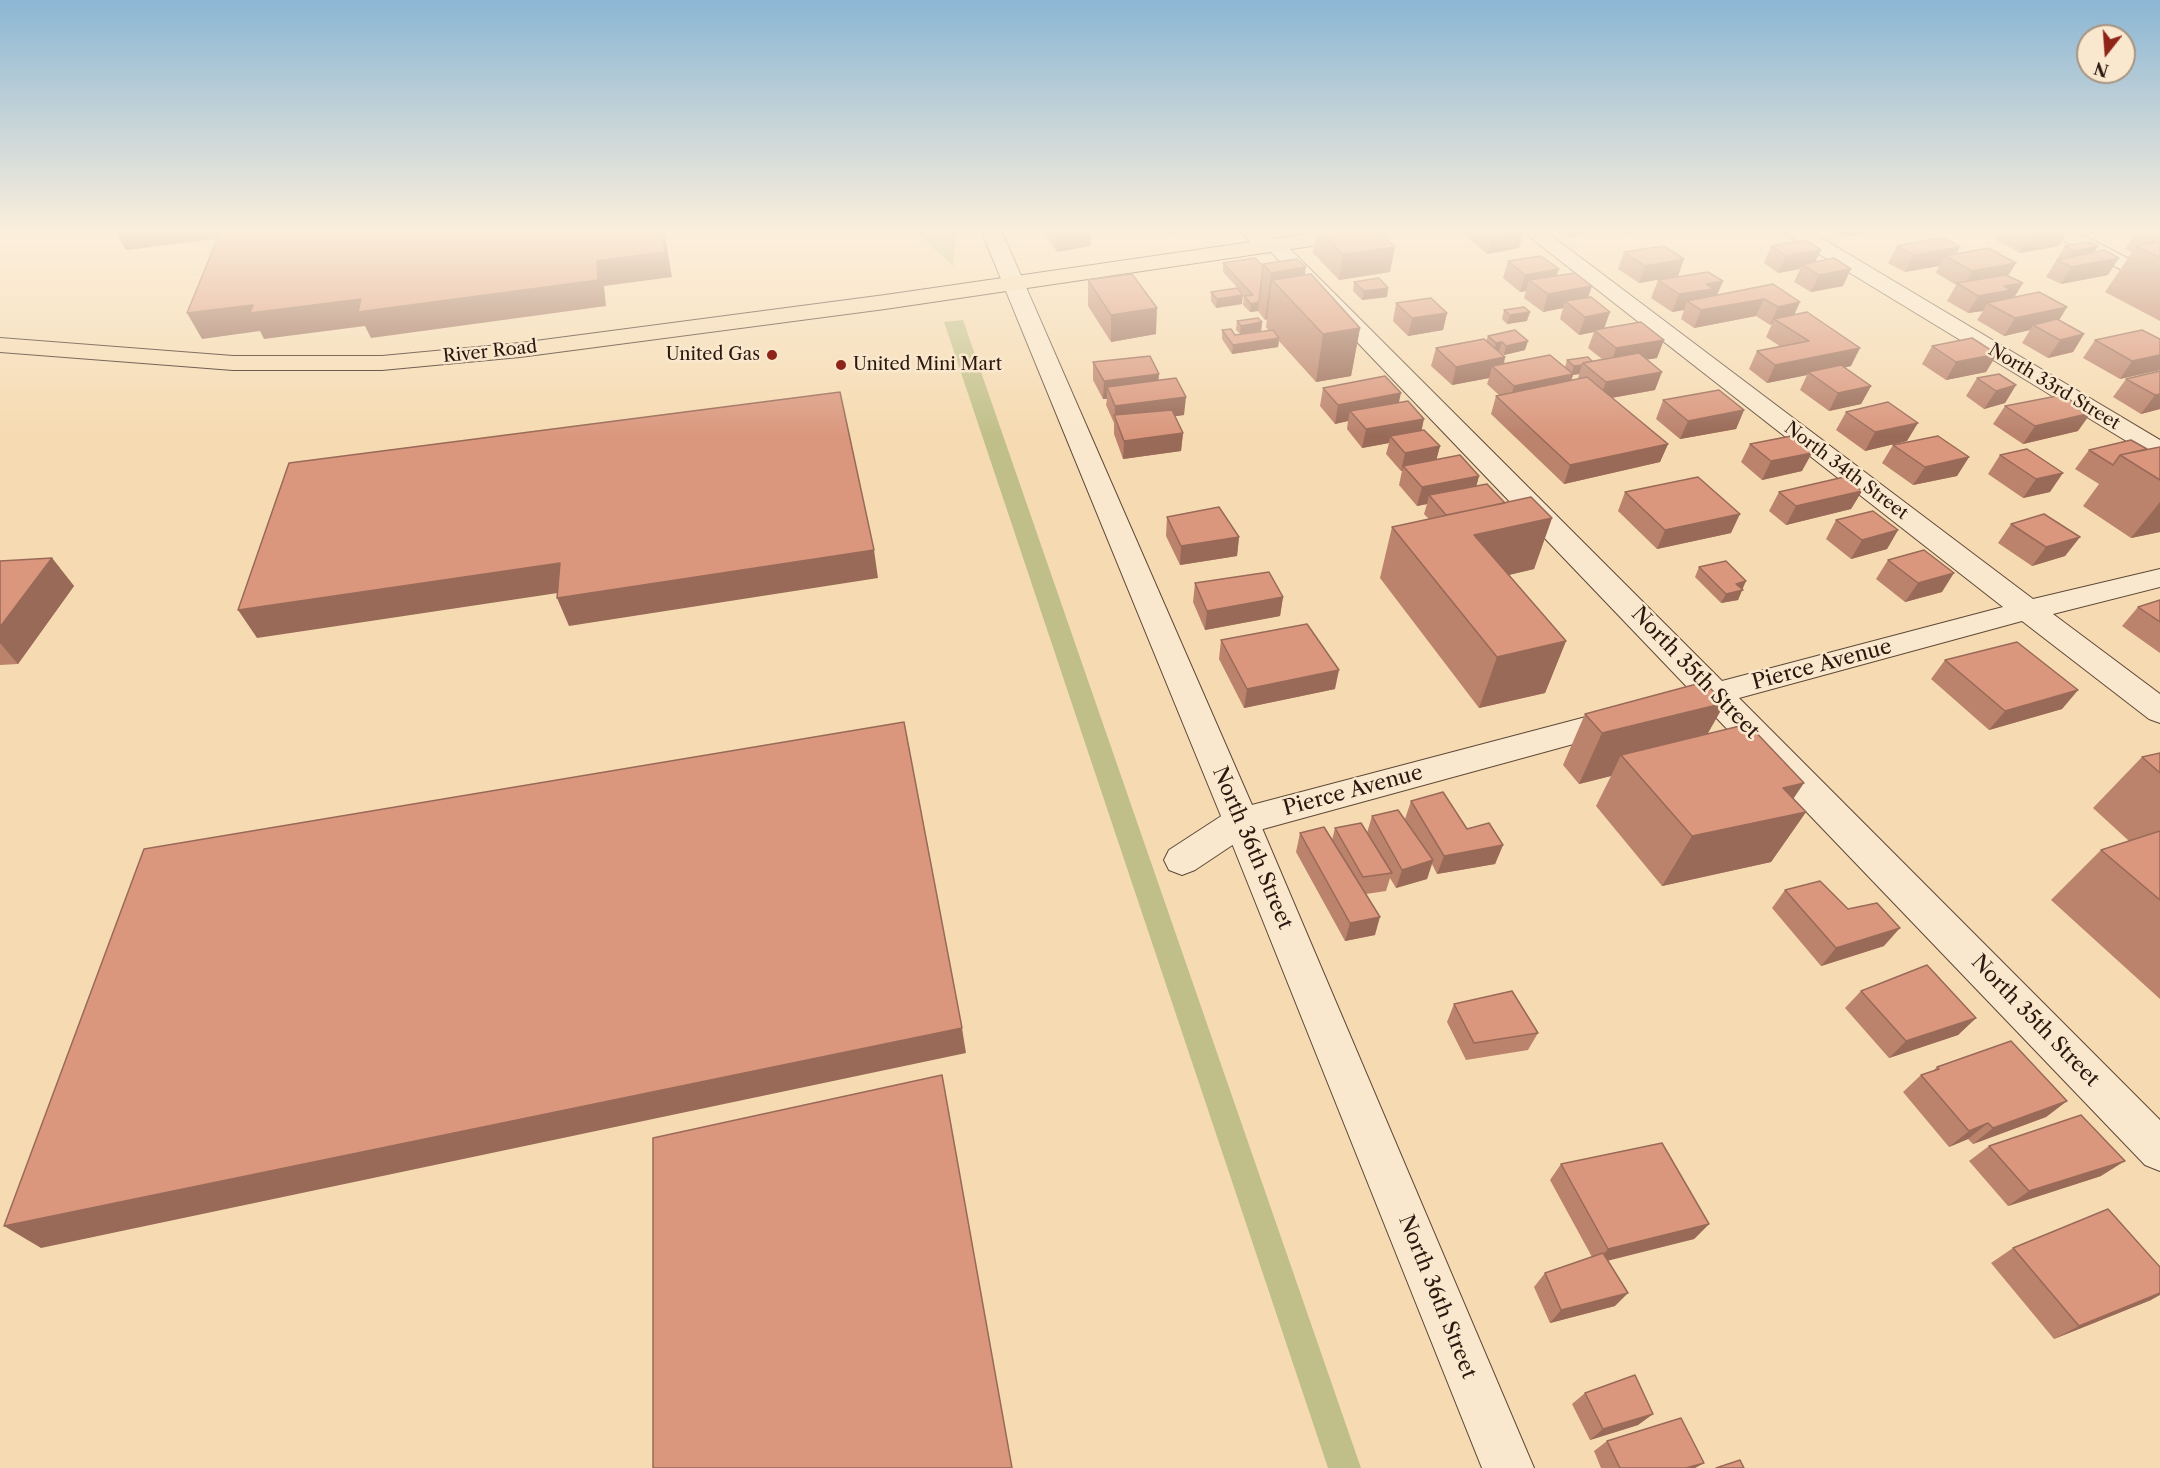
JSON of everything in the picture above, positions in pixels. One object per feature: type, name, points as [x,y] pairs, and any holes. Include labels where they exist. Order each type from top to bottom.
[{"type":"main road","name":"River Road","points":[[0,345],[233,363],[382,363],[520,350],[905,299]]},
{"type":"street","name":"North 36th Street","points":[[1019,299],[1241,821],[1508,1468]]},
{"type":"street","name":"North 35th Street","points":[[1327,299],[2160,1150]]},
{"type":"street","name":"North 34th Street","points":[[1620,299],[2160,711]]},
{"type":"street","name":"North 33rd Street","points":[[1906,299],[2160,451]]},
{"type":"street","name":"Pierce Avenue","points":[[1675,705],[2028,610],[2160,578]]},
{"type":"street","name":"Pierce Avenue","points":[[1182,860],[1241,821],[1644,713]]},
{"type":"shaded area","points":[[963,320],[1361,1468],[1328,1468],[944,322]]},
{"type":"building","points":[[193,299],[459,299],[358,312],[361,299],[250,313],[253,305],[187,313]]},
{"type":"building","points":[[1100,299],[1150,299],[1157,308],[1111,315]]},
{"type":"building","points":[[1246,299],[1259,299],[1259,302],[1251,304]]},
{"type":"building","points":[[1289,299],[1333,299],[1360,328],[1323,334]]},
{"type":"building","points":[[1432,299],[1447,313],[1412,318],[1396,303]]},
{"type":"building","points":[[1593,299],[1610,312],[1585,317],[1565,301]]},
{"type":"building","points":[[1700,299],[1795,299],[1800,302],[1778,307],[1764,299],[1701,310],[1687,301]]},
{"type":"building","points":[[2008,299],[2051,299],[2067,307],[2015,318],[1987,303]]},
{"type":"building","points":[[1524,307],[1530,312],[1510,315],[1504,310]]},
{"type":"building","points":[[1807,312],[1860,348],[1775,365],[1757,351],[1809,341],[1774,319]]},
{"type":"building","points":[[1258,318],[1262,322],[1241,326],[1237,321]]},
{"type":"building","points":[[2057,319],[2084,334],[2060,340],[2033,325]]},
{"type":"building","points":[[1641,322],[1664,340],[1616,348],[1594,330]]},
{"type":"building","points":[[1231,329],[1235,335],[1273,330],[1279,338],[1233,345],[1222,330]]},
{"type":"building","points":[[1515,330],[1528,341],[1506,346],[1502,342],[1496,343],[1488,336]]},
{"type":"building","points":[[2142,330],[2160,339],[2160,355],[2132,361],[2095,340]]},
{"type":"building","points":[[1972,338],[1997,354],[1956,362],[1932,346]]},
{"type":"building","points":[[1484,339],[1505,357],[1456,367],[1436,348]]},
{"type":"building","points":[[1639,353],[1662,372],[1606,382],[1583,363]]},
{"type":"building","points":[[1550,355],[1573,374],[1514,386],[1492,366]]},
{"type":"building","points":[[1150,356],[1159,374],[1104,381],[1093,362]]},
{"type":"building","points":[[1588,357],[1592,361],[1582,365],[1574,366],[1567,360]]},
{"type":"building","points":[[1841,365],[1871,386],[1838,393],[1808,372]]},
{"type":"building","points":[[2160,371],[2160,394],[2155,395],[2126,379]]},
{"type":"building","points":[[1999,374],[2016,385],[1996,391],[1977,378]]},
{"type":"building","points":[[1385,376],[1401,393],[1338,405],[1323,388]]},
{"type":"building","points":[[1587,377],[1668,444],[1570,465],[1496,396]]},
{"type":"building","points":[[1176,378],[1186,397],[1115,406],[1107,387]]},
{"type":"building","points":[[1719,390],[1744,410],[1688,421],[1663,400]]},
{"type":"building","points":[[840,392],[874,550],[557,598],[560,563],[238,610],[289,463]]},
{"type":"building","points":[[2062,395],[2091,413],[2035,426],[2005,406]]},
{"type":"building","points":[[1408,401],[1424,419],[1366,429],[1350,411]]},
{"type":"building","points":[[1888,402],[1918,423],[1875,432],[1846,412]]},
{"type":"building","points":[[1172,410],[1183,433],[1124,441],[1114,415]]},
{"type":"building","points":[[1424,430],[1440,446],[1405,453],[1390,436]]},
{"type":"building","points":[[1791,436],[1812,453],[1771,461],[1750,444]]},
{"type":"building","points":[[1938,436],[1969,457],[1925,467],[1893,445]]},
{"type":"building","points":[[2131,440],[2147,449],[2120,455],[2113,465],[2089,450]]},
{"type":"building","points":[[2160,447],[2160,480],[2120,455]]},
{"type":"building","points":[[2027,449],[2063,473],[2036,479],[2000,455]]},
{"type":"building","points":[[1460,455],[1479,476],[1422,487],[1403,466]]},
{"type":"building","points":[[1698,477],[1740,514],[1665,530],[1625,492]]},
{"type":"building","points":[[1844,477],[1862,491],[1796,506],[1779,492]]},
{"type":"building","points":[[1487,484],[1505,503],[1446,515],[1429,495]]},
{"type":"building","points":[[1531,497],[1552,518],[1474,535],[1566,641],[1497,657],[1392,527]]},
{"type":"building","points":[[1219,507],[1239,537],[1181,546],[1167,517]]},
{"type":"building","points":[[1873,511],[1898,530],[1862,540],[1836,520]]},
{"type":"building","points":[[2044,514],[2080,537],[2046,547],[2011,524]]},
{"type":"building","points":[[1924,550],[1954,573],[1918,583],[1888,560]]},
{"type":"building","points":[[52,558],[0,627],[0,561]]},
{"type":"building","points":[[1726,561],[1746,581],[1736,584],[1743,590],[1726,594],[1699,567]]},
{"type":"building","points":[[1269,572],[1283,597],[1207,611],[1195,583]]},
{"type":"building","points":[[2160,600],[2160,622],[2138,607]]},
{"type":"building","points":[[1307,624],[1339,670],[1247,689],[1221,640]]},
{"type":"building","points":[[2017,642],[2078,690],[2005,711],[1945,660]]},
{"type":"building","points":[[1704,682],[1725,703],[1602,733],[1585,714]]},
{"type":"building","points":[[904,722],[962,1028],[4,1226],[144,849]]},
{"type":"building","points":[[1748,724],[1804,783],[1783,788],[1806,812],[1692,836],[1621,755]]},
{"type":"building","points":[[2160,753],[2160,773],[2142,757]]},
{"type":"building","points":[[1443,792],[1467,829],[1489,823],[1503,845],[1444,856],[1411,801]]},
{"type":"building","points":[[1398,810],[1433,860],[1402,870],[1372,816]]},
{"type":"building","points":[[1361,823],[1392,873],[1363,877],[1335,828]]},
{"type":"building","points":[[1324,827],[1380,917],[1350,923],[1300,833]]},
{"type":"building","points":[[2160,831],[2160,900],[2101,850]]},
{"type":"building","points":[[1820,881],[1848,909],[1877,903],[1900,928],[1836,948],[1785,890]]},
{"type":"building","points":[[1927,965],[1976,1018],[1906,1041],[1861,991]]},
{"type":"building","points":[[1512,991],[1538,1033],[1474,1043],[1454,1004]]},
{"type":"building","points":[[2011,1041],[2067,1101],[1993,1128],[1988,1123],[1969,1131],[1921,1075],[1939,1069],[1937,1067]]},
{"type":"building","points":[[942,1075],[1012,1468],[653,1468],[653,1138]]},
{"type":"building","points":[[2081,1115],[2125,1161],[2029,1191],[1989,1146]]},
{"type":"building","points":[[1662,1143],[1709,1224],[1608,1249],[1561,1164]]},
{"type":"building","points":[[2108,1209],[2160,1267],[2160,1293],[2079,1326],[2013,1248]]},
{"type":"building","points":[[1603,1253],[1628,1293],[1561,1310],[1545,1273]]},
{"type":"building","points":[[1635,1375],[1653,1414],[1603,1429],[1585,1393]]},
{"type":"building","points":[[1681,1418],[1704,1463],[1686,1468],[1620,1468],[1607,1441]]},
{"type":"building","points":[[1740,1460],[1744,1468],[1716,1468]]},
{"type":"place","name":"United Gas","points":[[772,355]]},
{"type":"place","name":"United Mini Mart","points":[[841,365]]}]
